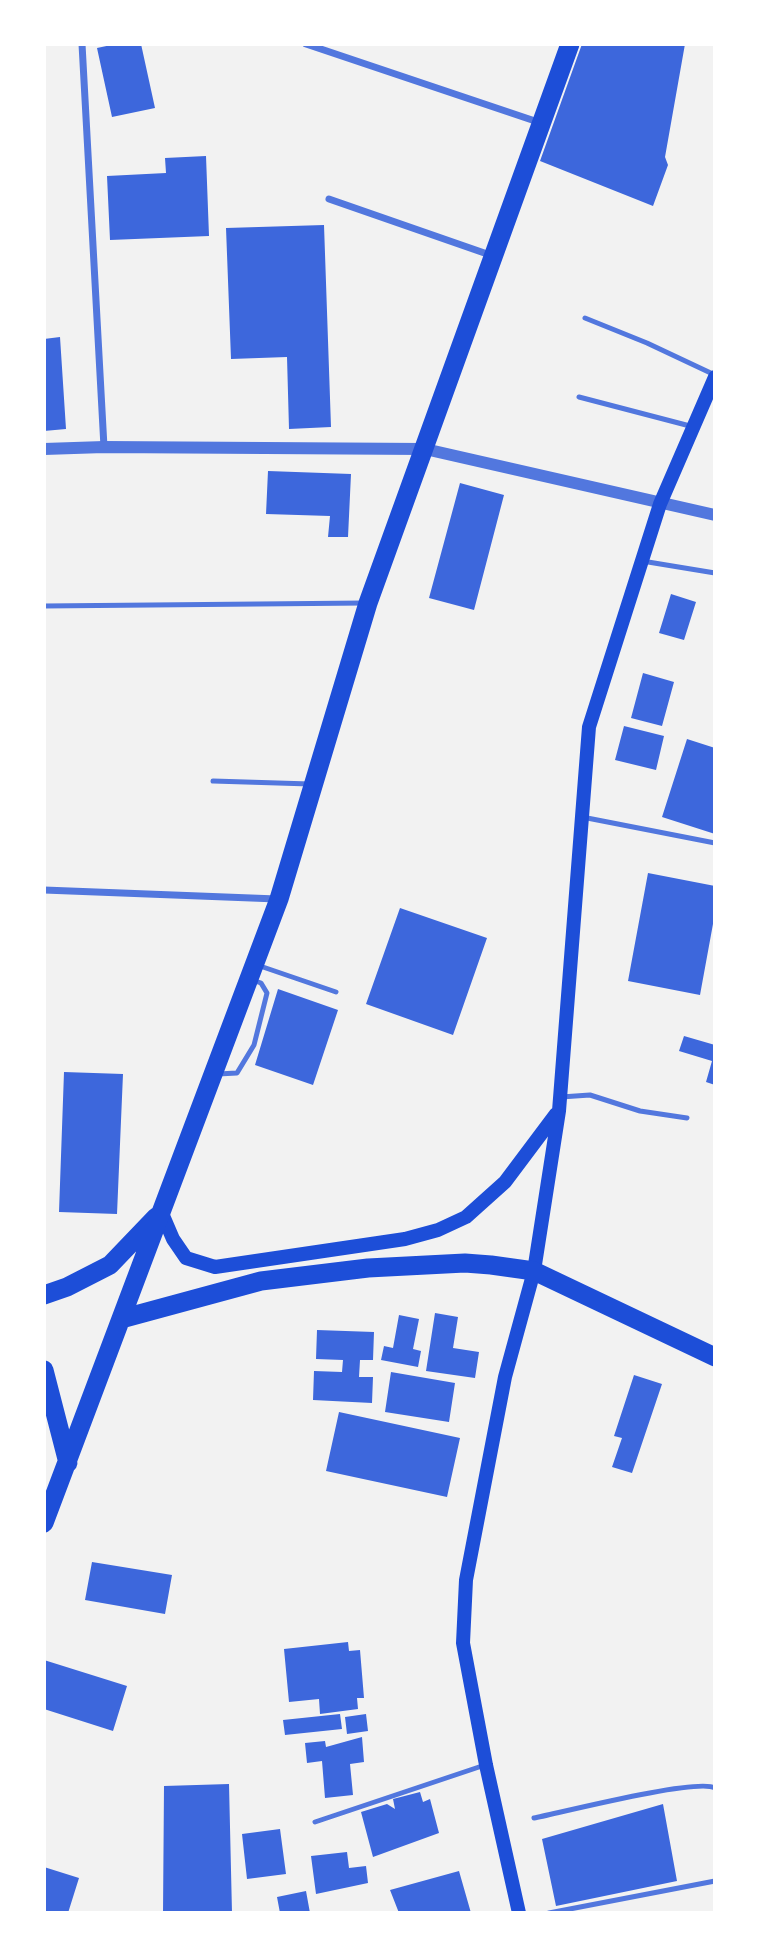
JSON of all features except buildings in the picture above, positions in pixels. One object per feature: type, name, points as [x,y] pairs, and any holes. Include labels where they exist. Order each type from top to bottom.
[{"type":"highway","points":[[44,1523],[279,899],[368,603],[570,44]]},
{"type":"highway","points":[[44,1295],[67,1287],[110,1265],[162,1211]]},
{"type":"highway","points":[[121,1319],[261,1282],[368,1268],[465,1263],[534,1271],[715,1357]]},
{"type":"highway","points":[[44,1370],[68,1463]]},
{"type":"main road","points":[[519,1913],[486,1765],[463,1643],[467,1580],[505,1377],[534,1271],[560,1104],[589,727],[660,504],[715,376]]},
{"type":"main road","points":[[162,1211],[173,1239],[186,1258],[215,1267],[405,1239],[438,1230],[466,1217],[505,1182],[560,1104]]},
{"type":"street","points":[[82,44],[104,447]]},
{"type":"street","points":[[306,44],[542,123]]},
{"type":"street","points":[[329,199],[494,256]]},
{"type":"street","points":[[44,449],[425,449],[715,515]]},
{"type":"street","points":[[44,890],[279,899]]},
{"type":"lane","points":[[585,318],[647,343],[715,376]]},
{"type":"lane","points":[[579,397],[693,427]]},
{"type":"lane","points":[[642,561],[715,573]]},
{"type":"lane","points":[[44,606],[368,603]]},
{"type":"lane","points":[[213,781],[313,784]]},
{"type":"lane","points":[[582,817],[715,843]]},
{"type":"lane","points":[[251,971],[336,992]]},
{"type":"lane","points":[[212,1074],[237,1073],[254,1045],[267,993],[251,971]]},
{"type":"lane","points":[[560,1104],[590,1095],[640,1111],[687,1118]]},
{"type":"lane","points":[[315,1822],[486,1765]]},
{"type":"lane","points":[[534,1818],[680,1788],[709,1784],[715,1788]]},
{"type":"lane","points":[[549,1913],[715,1881]]}]
